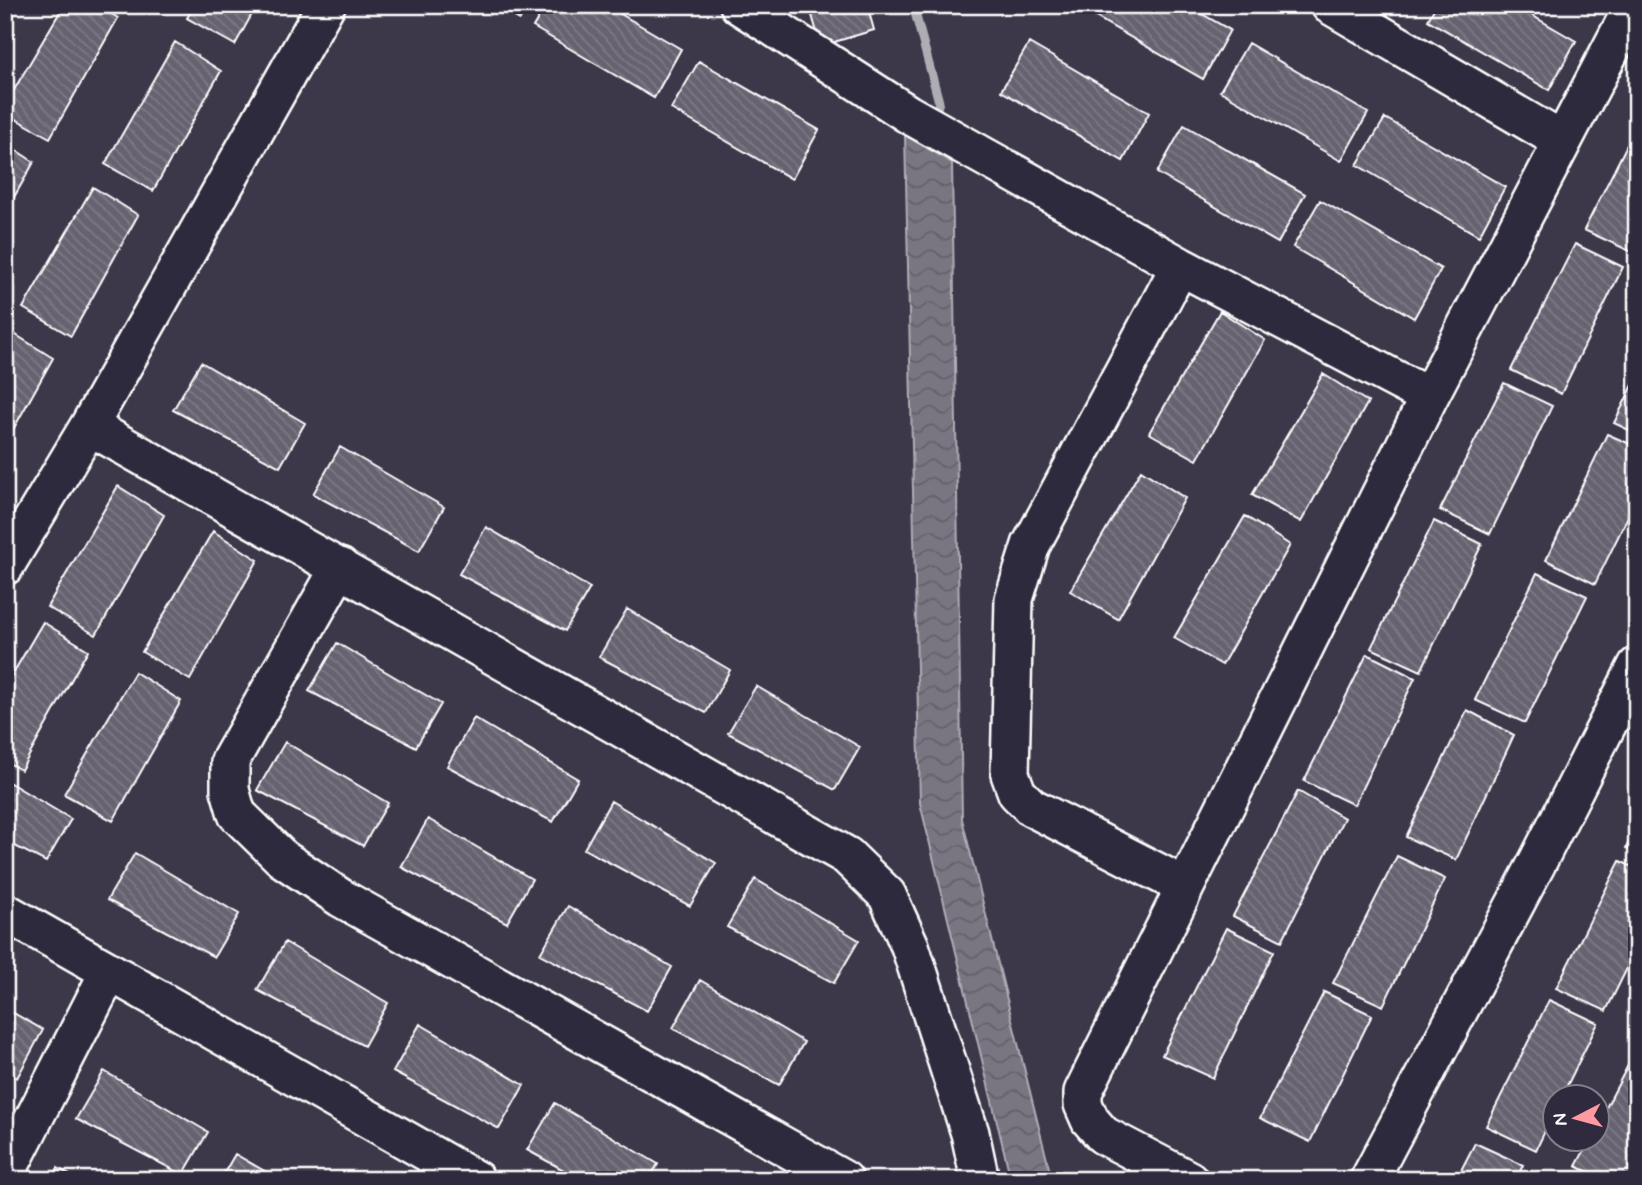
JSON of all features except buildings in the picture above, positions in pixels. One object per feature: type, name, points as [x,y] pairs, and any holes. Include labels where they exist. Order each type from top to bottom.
[{"type":"street","points":[[5,566],[89,426],[326,5]]},
{"type":"street","points":[[738,5],[908,114],[1180,266],[1429,397]]},
{"type":"street","points":[[1330,5],[1562,141]]},
{"type":"street","points":[[1189,1180],[1102,1135],[1090,1120],[1083,1104],[1083,1092],[1429,397],[1634,5]]},
{"type":"street","points":[[1180,266],[1031,545],[1014,599],[1010,774],[1017,793],[1031,807],[1184,886]]},
{"type":"street","points":[[89,426],[847,856],[887,895],[910,946],[970,1133],[980,1180]]},
{"type":"street","points":[[340,567],[230,761],[230,790],[237,814],[282,859],[341,898],[844,1180]]},
{"type":"street","points":[[1370,1180],[1637,666]]},
{"type":"street","points":[[5,912],[476,1180]]},
{"type":"street","points":[[5,1175],[109,972]]},
{"type":"water","points":[[905,135],[952,163],[962,819],[1052,1180],[1011,1180],[920,803]]},
{"type":"waterway","points":[[913,5],[939,102],[933,121]]}]
